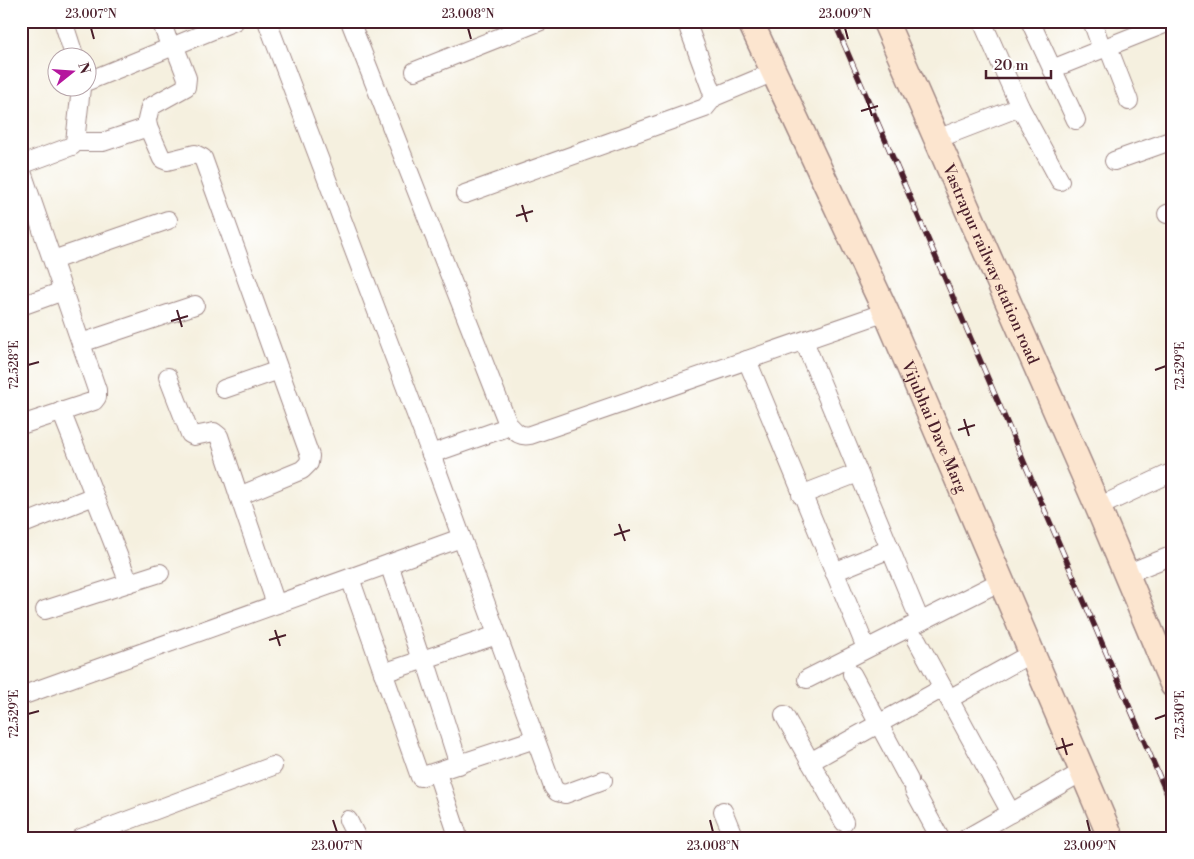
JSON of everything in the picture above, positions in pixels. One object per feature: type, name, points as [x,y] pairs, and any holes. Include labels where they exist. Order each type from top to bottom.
[{"type":"street","points":[[63,21],[72,48]]},
{"type":"street","points":[[161,21],[186,78],[186,88],[150,107],[148,127],[162,159],[168,161],[195,154],[202,158],[310,456],[309,463],[302,470],[239,496]]},
{"type":"street","points":[[98,77],[172,45],[235,21]]},
{"type":"street","points":[[267,21],[554,786],[560,794],[603,780]]},
{"type":"street","points":[[350,21],[508,424],[517,434],[523,436],[530,435],[886,312]]},
{"type":"street","points":[[415,71],[540,21]]},
{"type":"street","points":[[686,21],[714,97]]},
{"type":"street","name":"Vijubhai Dave Marg","points":[[750,21],[886,312],[1111,838]]},
{"type":"street","name":"Vastrapur railway station road","points":[[885,21],[1098,507],[1172,683]]},
{"type":"street","points":[[982,21],[1020,107],[1060,181]]},
{"type":"street","points":[[1030,21],[1076,120]]},
{"type":"street","points":[[1092,21],[1129,101]]},
{"type":"street","points":[[1052,69],[1172,21]]},
{"type":"street","points":[[465,194],[705,108],[714,97],[774,72]]},
{"type":"street","points":[[21,164],[72,146],[75,142],[80,98]]},
{"type":"street","points":[[937,139],[1020,107]]},
{"type":"street","points":[[75,142],[103,142],[148,127]]},
{"type":"street","points":[[1114,161],[1173,140]]},
{"type":"street","points":[[21,170],[97,390],[97,397],[94,401],[21,425]]},
{"type":"street","points":[[53,260],[168,220]]},
{"type":"street","points":[[21,306],[63,291]]},
{"type":"street","points":[[81,344],[194,305]]},
{"type":"street","points":[[804,340],[920,621]]},
{"type":"street","points":[[747,360],[801,495],[866,648]]},
{"type":"street","points":[[224,389],[279,370]]},
{"type":"street","points":[[168,377],[190,434],[194,436],[214,432],[219,436],[276,604]]},
{"type":"street","points":[[61,411],[129,583]]},
{"type":"street","points":[[431,454],[502,429],[508,424]]},
{"type":"street","points":[[1098,507],[1173,472]]},
{"type":"street","points":[[801,495],[858,473]]},
{"type":"street","points":[[21,525],[94,496]]},
{"type":"street","points":[[21,696],[461,538]]},
{"type":"street","points":[[834,572],[890,549]]},
{"type":"street","points":[[1126,574],[1173,555]]},
{"type":"street","points":[[389,564],[459,765]]},
{"type":"street","points":[[45,610],[160,573]]},
{"type":"street","points":[[350,578],[420,777],[536,739]]},
{"type":"street","points":[[807,679],[1001,581]]},
{"type":"street","points":[[383,673],[497,635]]},
{"type":"street","points":[[917,640],[1011,813]]},
{"type":"street","points":[[810,762],[879,723],[1032,654]]},
{"type":"street","points":[[852,674],[940,838]]},
{"type":"street","points":[[784,715],[844,822]]},
{"type":"street","points":[[81,838],[273,766]]},
{"type":"street","points":[[967,838],[1082,772]]},
{"type":"street","points":[[437,773],[457,833]]},
{"type":"street","points":[[723,811],[734,838]]},
{"type":"street","points":[[348,820],[357,838]]},
{"type":"railway","points":[[834,21],[1173,808]]}]
